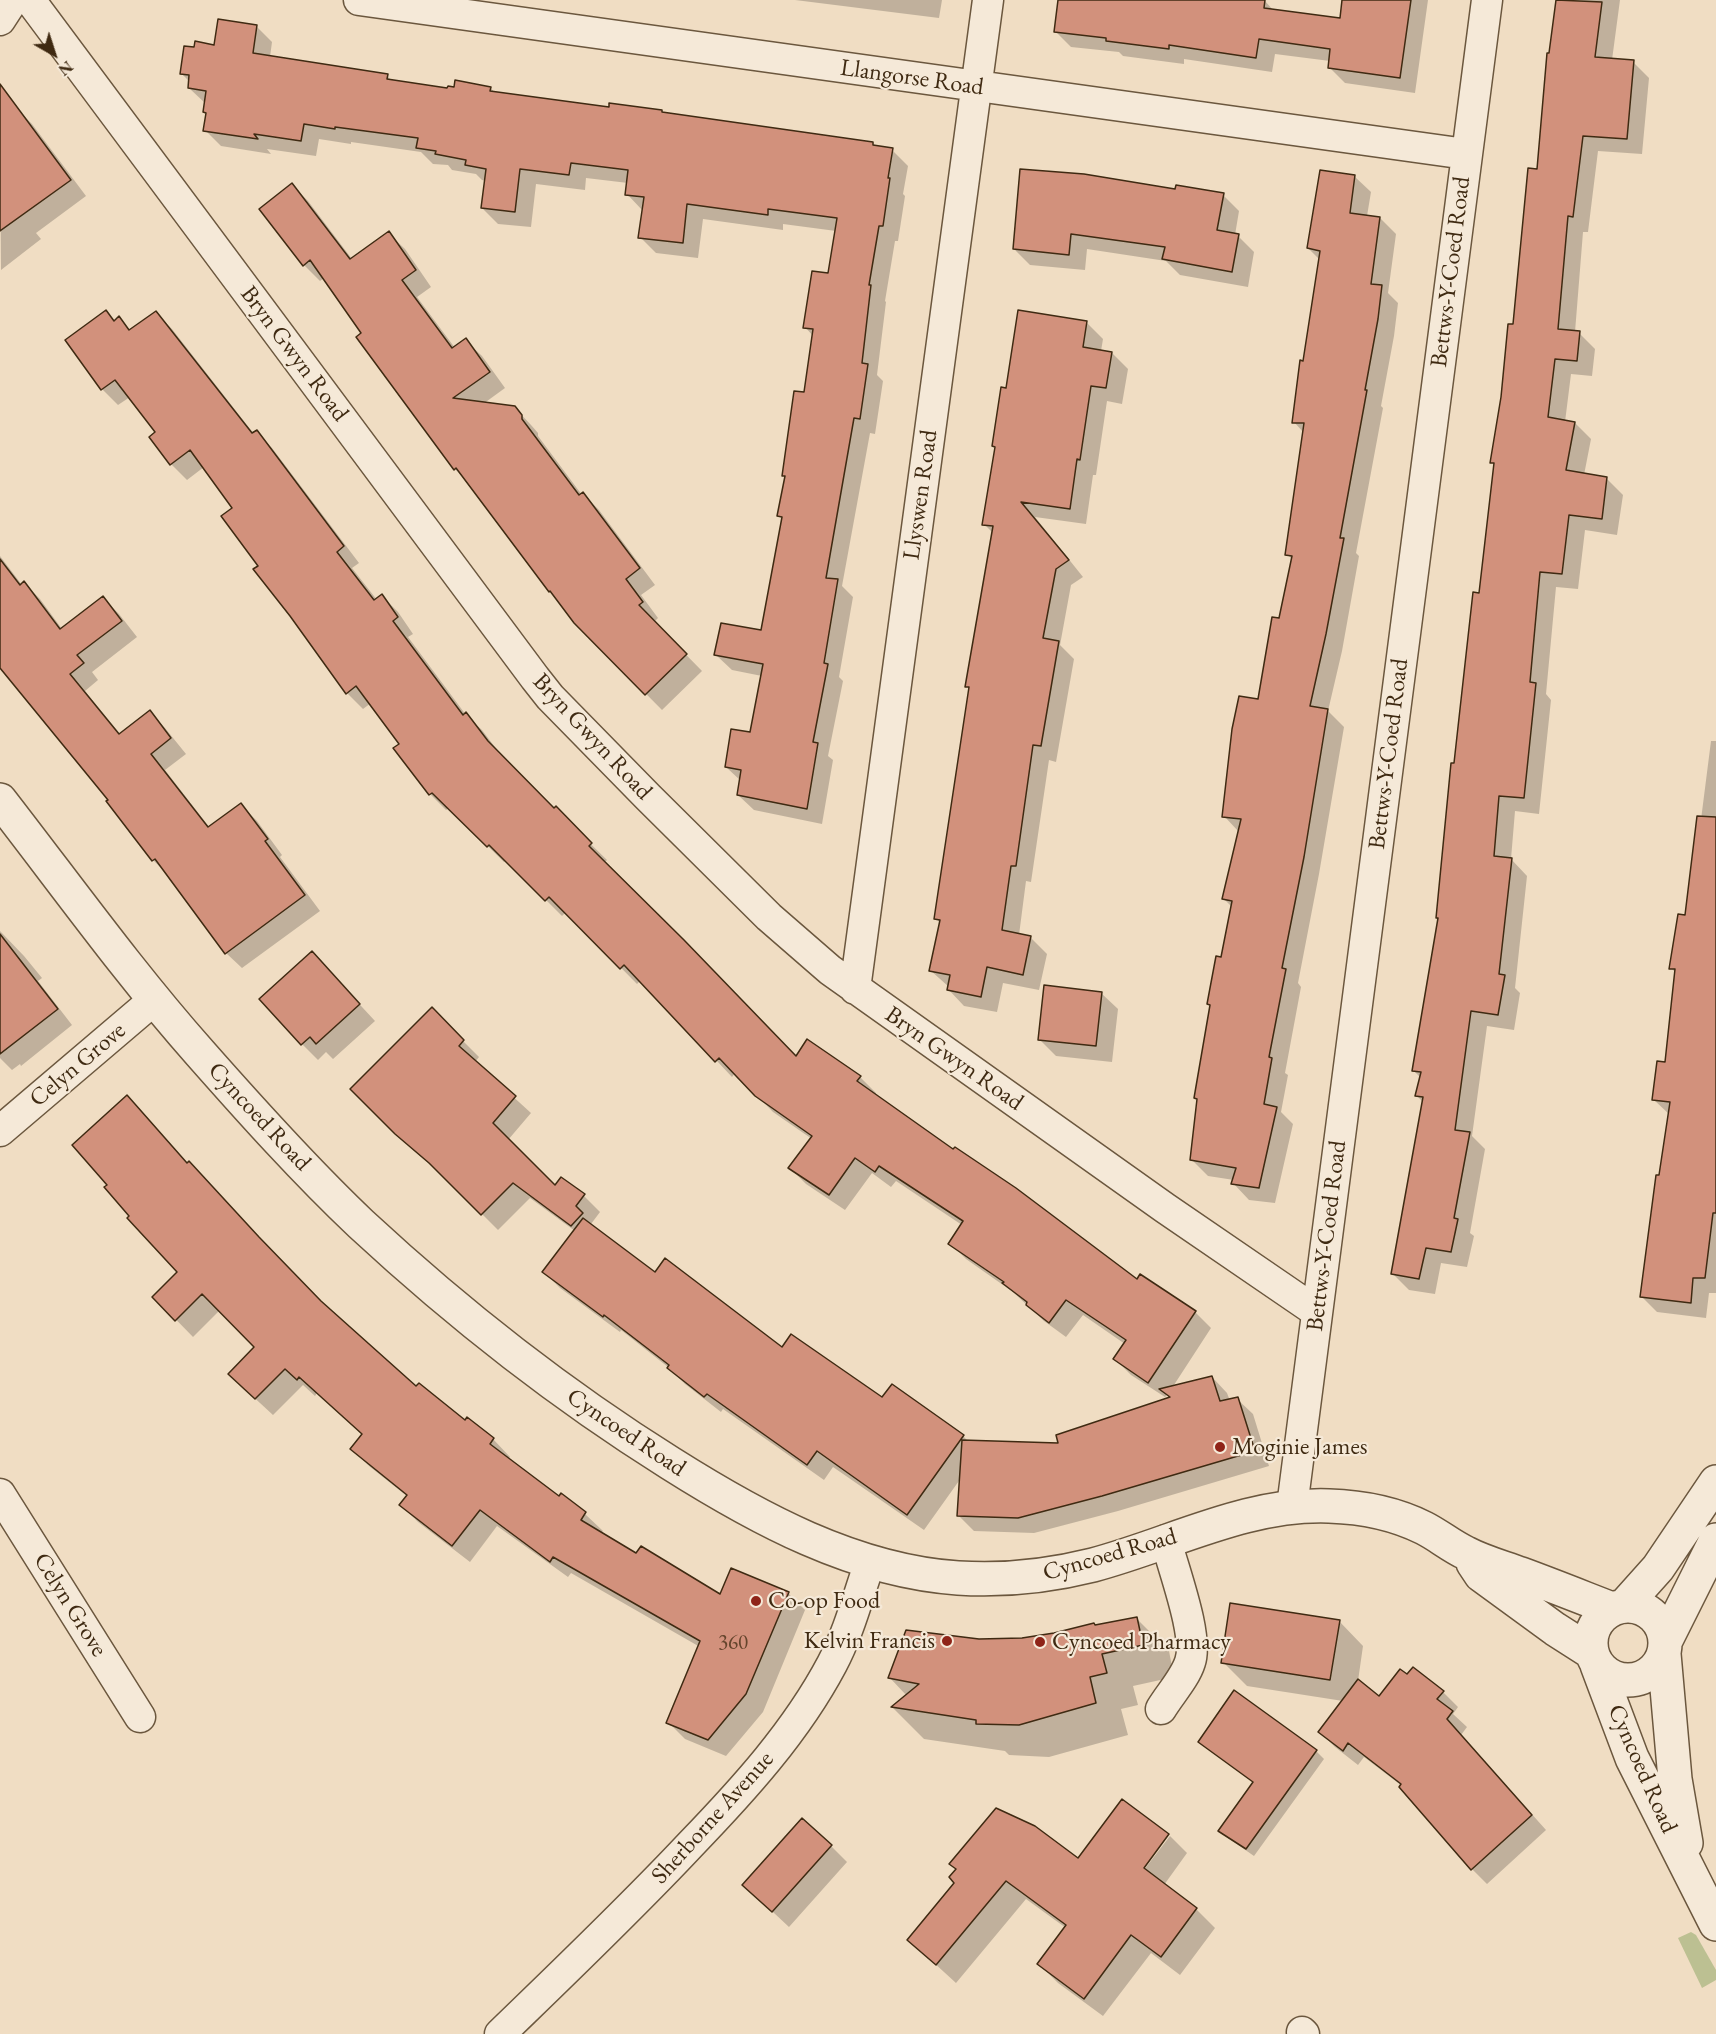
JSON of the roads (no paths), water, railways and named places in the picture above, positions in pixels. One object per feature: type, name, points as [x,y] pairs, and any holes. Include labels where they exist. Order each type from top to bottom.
[{"type":"street","points":[[0,20],[13,0]]},
{"type":"street","name":"Bryn Gwyn Road","points":[[30,0],[550,697],[648,798],[769,916],[807,951],[855,989],[1165,1208],[1317,1312]]},
{"type":"street","name":"Llangorse Road","points":[[359,0],[484,8],[976,87],[1466,154]]},
{"type":"street","name":"Llyswen Road","points":[[855,989],[988,0]]},
{"type":"street","name":"Bettws-Y-Coed Road","points":[[1292,1507],[1487,0]]},
{"type":"street","name":"Cyncoed Road","points":[[0,800],[155,999],[198,1050],[359,1222],[497,1342],[595,1414],[713,1490],[777,1524],[870,1562],[910,1572],[1007,1580],[1040,1576],[1095,1564],[1226,1521],[1292,1507],[1361,1508],[1393,1515],[1425,1528],[1467,1554],[1618,1607]]},
{"type":"street","name":"Celyn Grove","points":[[0,1131],[155,999]]},
{"type":"street","points":[[1716,1482],[1658,1568],[1618,1607],[1602,1617],[1594,1627],[1591,1639],[1594,1658],[1605,1672],[1615,1678],[1627,1680],[1650,1673],[1658,1665],[1716,1540]]},
{"type":"street","name":"Celyn Grove","points":[[0,1494],[140,1717]]},
{"type":"street","points":[[1161,1709],[1190,1664],[1193,1650],[1192,1633],[1166,1540]]},
{"type":"street","name":"Cyncoed Road","points":[[1467,1554],[1480,1575],[1594,1658],[1632,1758],[1716,1924]]},
{"type":"street","name":"Sherborne Avenue","points":[[500,2034],[637,1902],[727,1807],[766,1761],[808,1703],[832,1663],[846,1631],[870,1562]]},
{"type":"street","points":[[1618,1607],[1637,1607],[1648,1612],[1657,1620],[1663,1630],[1664,1648]]},
{"type":"street","name":"Cyncoed Road","points":[[1664,1648],[1676,1779],[1690,1871]]},
{"type":"place","name":"Moginie James","points":[[1220,1447]]},
{"type":"place","name":"Co-op Food","points":[[756,1601]]},
{"type":"place","name":"Kelvin Francis","points":[[947,1641]]},
{"type":"place","name":"Cyncoed Pharmacy","points":[[1040,1642]]}]
